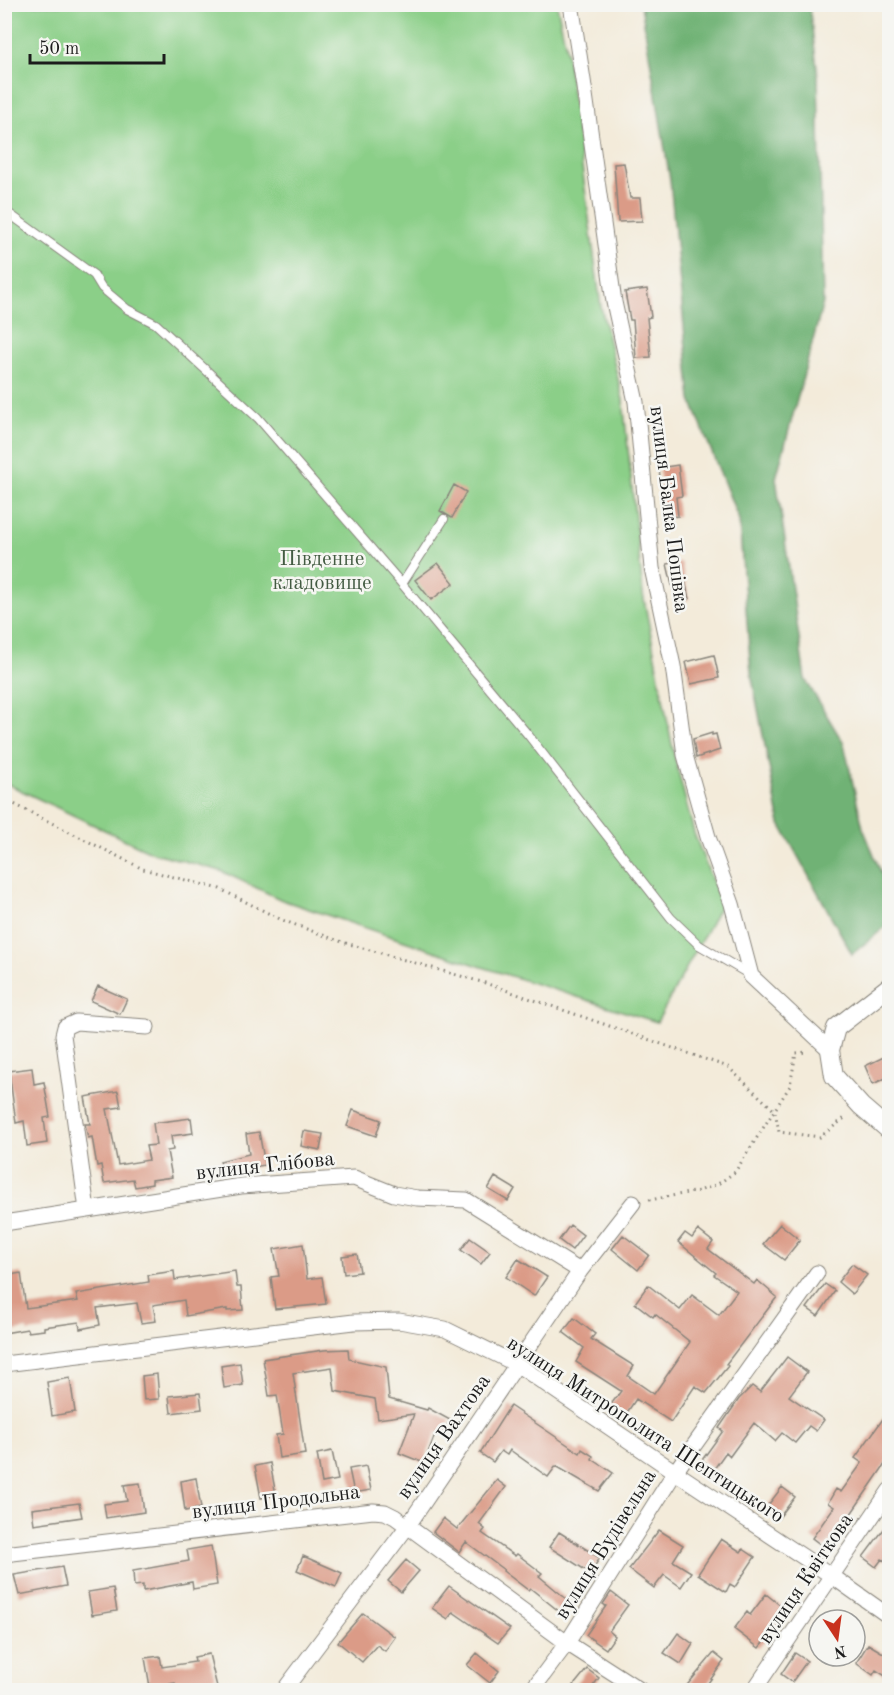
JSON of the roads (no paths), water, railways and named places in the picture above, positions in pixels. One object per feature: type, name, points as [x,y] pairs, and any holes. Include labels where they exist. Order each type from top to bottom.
[{"type":"street","name":"вулиця Балка Попівка","points":[[571,4],[614,302],[636,402],[652,568],[673,666],[685,755],[708,837],[732,904],[751,976]]},
{"type":"street","points":[[751,976],[830,1050]]},
{"type":"street","points":[[890,986],[837,1028],[830,1050],[834,1076],[861,1106],[890,1131]]},
{"type":"street","points":[[87,1210],[63,1035],[65,1027],[76,1022],[147,1027]]},
{"type":"street","name":"вулиця Глібова","points":[[4,1223],[241,1186],[354,1178],[394,1194],[417,1198],[466,1200],[580,1271]]},
{"type":"street","name":"вулиця Вахтова","points":[[284,1690],[407,1527],[580,1271],[633,1203]]},
{"type":"street","name":"вулиця Будівельна","points":[[532,1690],[567,1643],[675,1472],[817,1273]]},
{"type":"street","name":"вулиця Митрополита Шептицького","points":[[4,1364],[354,1322],[399,1321],[445,1329],[518,1365],[890,1617]]},
{"type":"street","name":"вулиця Квіткова","points":[[754,1690],[890,1490]]},
{"type":"street","name":"вулиця Продольна","points":[[4,1554],[373,1511],[385,1512],[567,1643],[640,1690]]},
{"type":"lane","points":[[4,210],[94,275],[102,288],[127,309],[156,324],[249,410],[402,584],[529,736],[671,918],[699,945],[751,976]]},
{"type":"lane","points":[[402,584],[444,519]]},
{"type":"park label","name":"Південне кладовище","points":[[322,570]]}]
